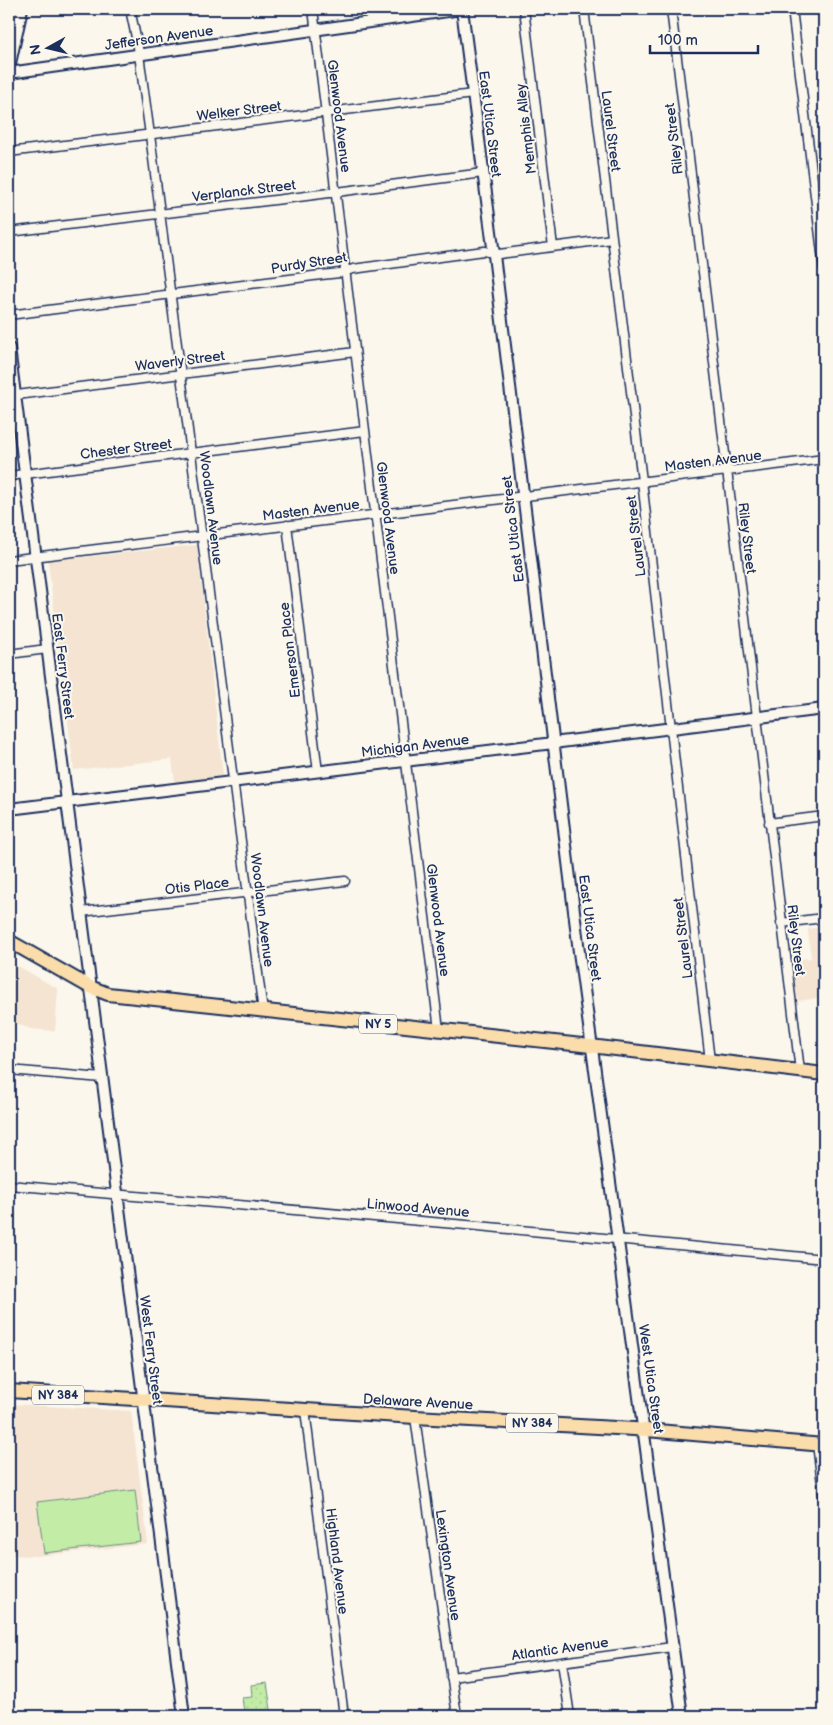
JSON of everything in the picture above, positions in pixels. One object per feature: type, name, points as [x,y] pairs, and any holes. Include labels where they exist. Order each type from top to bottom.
[{"type":"main road","name":"NY 5","points":[[9,941],[90,987],[108,994],[125,997],[592,1046],[824,1074]]},
{"type":"main road","name":"Delaware Avenue","points":[[9,1391],[643,1430],[821,1445]]},
{"type":"street","points":[[9,68],[22,9]]},
{"type":"street","name":"Woodlawn Avenue","points":[[130,9],[139,54],[150,135],[262,1012]]},
{"type":"street","name":"Glenwood Avenue","points":[[313,9],[439,1030]]},
{"type":"street","name":"Jefferson Avenue","points":[[9,73],[462,9]]},
{"type":"street","name":"East Utica Street","points":[[462,9],[592,1046]]},
{"type":"street","name":"Memphis Alley","points":[[524,9],[553,247]]},
{"type":"street","name":"Laurel Street","points":[[584,9],[710,1061]]},
{"type":"street","name":"Riley Street","points":[[671,9],[800,1071]]},
{"type":"street","points":[[792,9],[824,269]]},
{"type":"street","name":"Welker Street","points":[[9,152],[473,94]]},
{"type":"street","name":"Verplanck Street","points":[[9,232],[483,173]]},
{"type":"street","name":"Purdy Street","points":[[9,315],[340,273],[484,250],[499,254],[612,239]]},
{"type":"street","name":"East Ferry Street","points":[[9,348],[12,395],[36,557],[90,987]]},
{"type":"street","name":"Waverly Street","points":[[12,395],[355,352]]},
{"type":"street","name":"Chester Street","points":[[9,476],[365,431]]},
{"type":"street","name":"Masten Avenue","points":[[9,560],[824,459]]},
{"type":"street","name":"Emerson Place","points":[[287,525],[318,772]]},
{"type":"street","points":[[9,654],[47,649]]},
{"type":"street","name":"Michigan Avenue","points":[[9,809],[824,709]]},
{"type":"street","points":[[769,823],[824,816]]},
{"type":"street","name":"Otis Place","points":[[81,912],[345,881]]},
{"type":"street","points":[[781,923],[824,918]]},
{"type":"street","name":"West Ferry Street","points":[[90,987],[184,1716]]},
{"type":"street","name":"West Utica Street","points":[[592,1046],[682,1716]]},
{"type":"street","points":[[9,1070],[102,1078]]},
{"type":"street","name":"Linwood Avenue","points":[[9,1185],[824,1259]]},
{"type":"street","name":"Highland Avenue","points":[[305,1410],[344,1716]]},
{"type":"street","name":"Lexington Avenue","points":[[415,1417],[456,1716]]},
{"type":"street","points":[[821,1445],[824,1500]]},
{"type":"street","name":"Atlantic Avenue","points":[[451,1677],[672,1647]]},
{"type":"street","points":[[562,1662],[570,1716]]},
{"type":"shaded area","points":[[197,545],[223,776],[175,782],[172,759],[74,770],[48,561]]},
{"type":"shaded area","points":[[824,927],[824,997],[798,1001],[792,960],[811,958],[808,929]]},
{"type":"shaded area","points":[[9,961],[58,989],[55,1031],[31,1029],[9,1021]]},
{"type":"shaded area","points":[[9,1404],[131,1411],[148,1544],[37,1556],[9,1555]]},
{"type":"green space","points":[[135,1490],[141,1542],[44,1553],[37,1502]]},
{"type":"green space","points":[[267,1683],[272,1716],[239,1716],[239,1712],[244,1712],[242,1698],[252,1697],[251,1685]]}]
